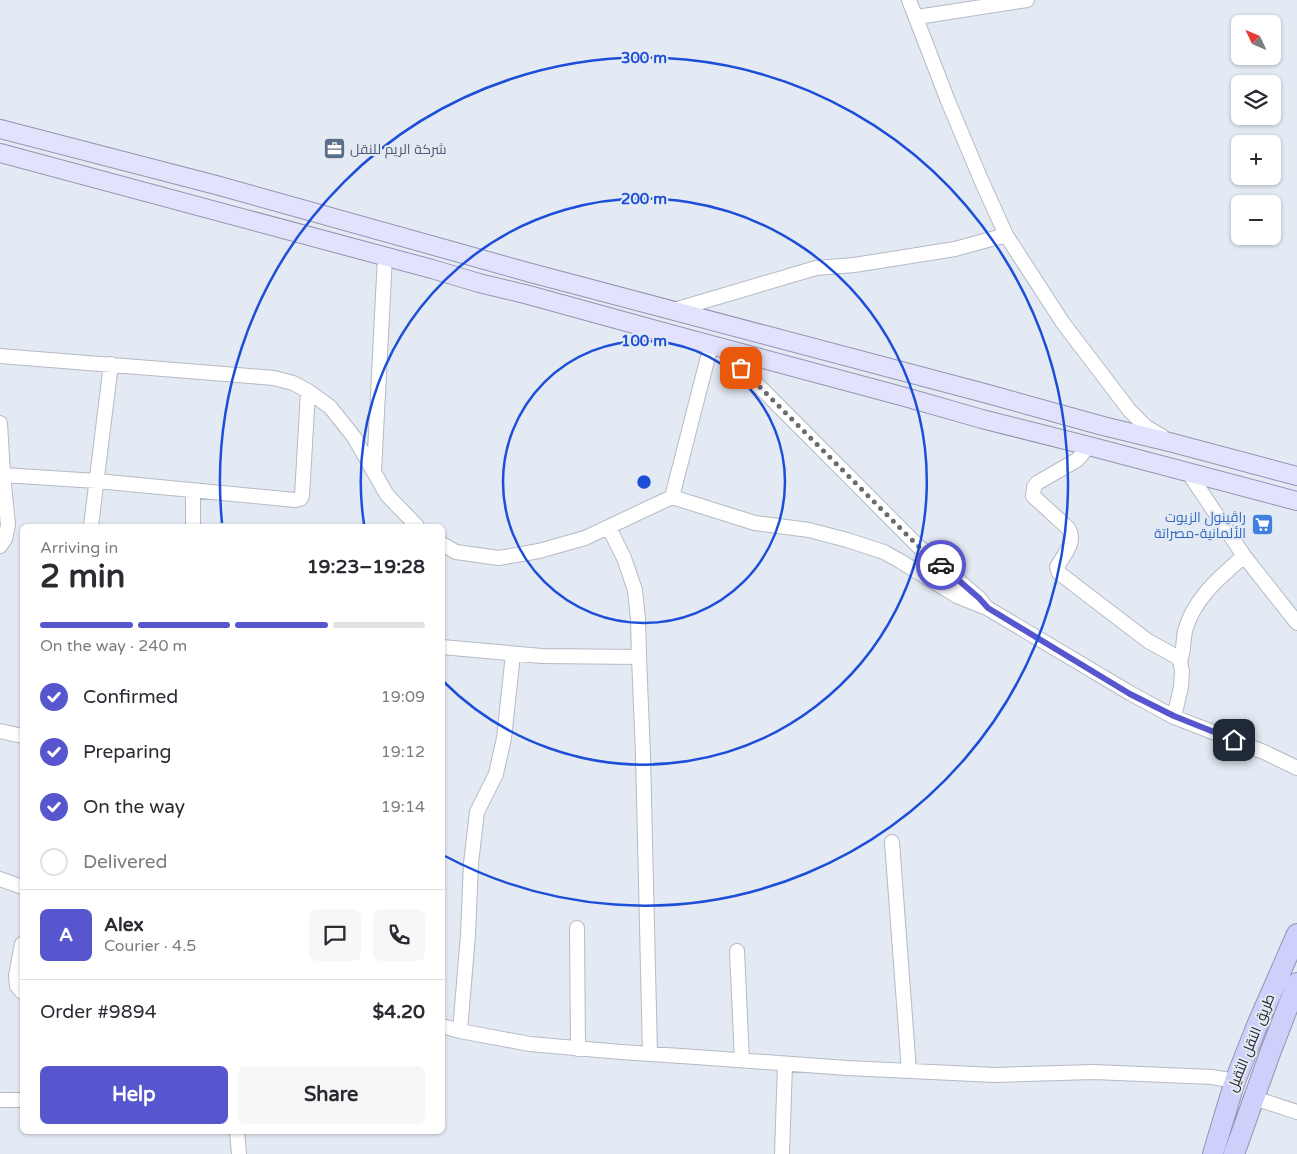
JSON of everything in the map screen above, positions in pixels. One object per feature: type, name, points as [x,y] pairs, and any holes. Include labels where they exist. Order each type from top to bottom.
[{"type":"highway","name":"طريق النقل الثقيل","points":[[1213,1154],[1235,1081],[1297,934]]},
{"type":"highway","name":"طريق النقل الثقيل","points":[[1234,1154],[1297,983]]},
{"type":"main road","points":[[0,130],[216,185],[531,273],[1297,476]]},
{"type":"main road","points":[[0,153],[905,397],[982,420],[1297,500]]},
{"type":"main road","points":[[525,294],[531,273]]},
{"type":"street","points":[[910,0],[948,101],[1006,235],[1063,323],[1130,411],[1146,427],[1173,443]]},
{"type":"street","points":[[917,17],[1027,0]]},
{"type":"street","points":[[674,310],[816,268],[854,265],[955,249],[1006,235]]},
{"type":"street","points":[[374,472],[385,256]]},
{"type":"street","points":[[672,497],[717,347],[741,368],[918,546],[979,598],[988,608]]},
{"type":"street","points":[[0,356],[274,378],[293,383],[308,391],[330,408],[354,437],[387,495],[415,524]]},
{"type":"street","points":[[91,524],[111,364]]},
{"type":"street","points":[[4,475],[300,499],[302,496],[308,391]]},
{"type":"street","points":[[0,423],[8,525],[5,539],[0,546]]},
{"type":"street","points":[[1089,446],[1077,460],[1037,483],[1032,491],[1033,496],[1071,533],[1071,544],[1059,564],[1059,573],[1148,641],[1177,657],[1180,661],[1182,671],[1181,687],[1174,716]]},
{"type":"street","points":[[1188,472],[1244,556],[1297,623]]},
{"type":"street","points":[[193,490],[193,524]]},
{"type":"street","points":[[445,546],[456,552],[499,558],[539,551],[586,538],[672,497],[755,523],[809,530],[848,540],[884,552],[957,596],[988,608],[1130,694],[1174,716],[1264,752],[1297,768]]},
{"type":"street","points":[[610,528],[624,558],[635,590],[638,619],[650,1054]]},
{"type":"street","points":[[1180,661],[1183,654],[1185,630],[1203,596],[1208,588],[1244,556]]},
{"type":"street","points":[[445,646],[542,656],[639,657]]},
{"type":"street","points":[[460,1031],[468,935],[471,863],[477,812],[496,774],[504,738],[513,654]]},
{"type":"street","points":[[0,731],[20,736]]},
{"type":"street","points":[[892,842],[909,1071]]},
{"type":"street","points":[[0,879],[20,885]]},
{"type":"street","points":[[577,928],[578,1049]]},
{"type":"street","points":[[737,951],[742,1060]]},
{"type":"street","points":[[20,955],[16,976],[17,986],[20,990]]},
{"type":"street","points":[[445,1027],[530,1044],[785,1064],[995,1074],[1094,1072],[1212,1076],[1235,1081]]},
{"type":"street","points":[[782,1154],[785,1064]]},
{"type":"street","points":[[1254,1098],[1297,1112]]},
{"type":"street","points":[[0,1100],[20,1100]]},
{"type":"street","points":[[238,1134],[239,1154]]},
{"type":"way so far","points":[[741,368],[918,546],[941,565]]},
{"type":"place","name":"شركة الريم للنقل","points":[[334,149]]},
{"type":"place","name":"راڤينول الزيوت الألمانية-مصراتة","points":[[1262,525]]},
{"type":"route","points":[[941,565],[988,608],[1130,694],[1174,716],[1234,740]]}]
